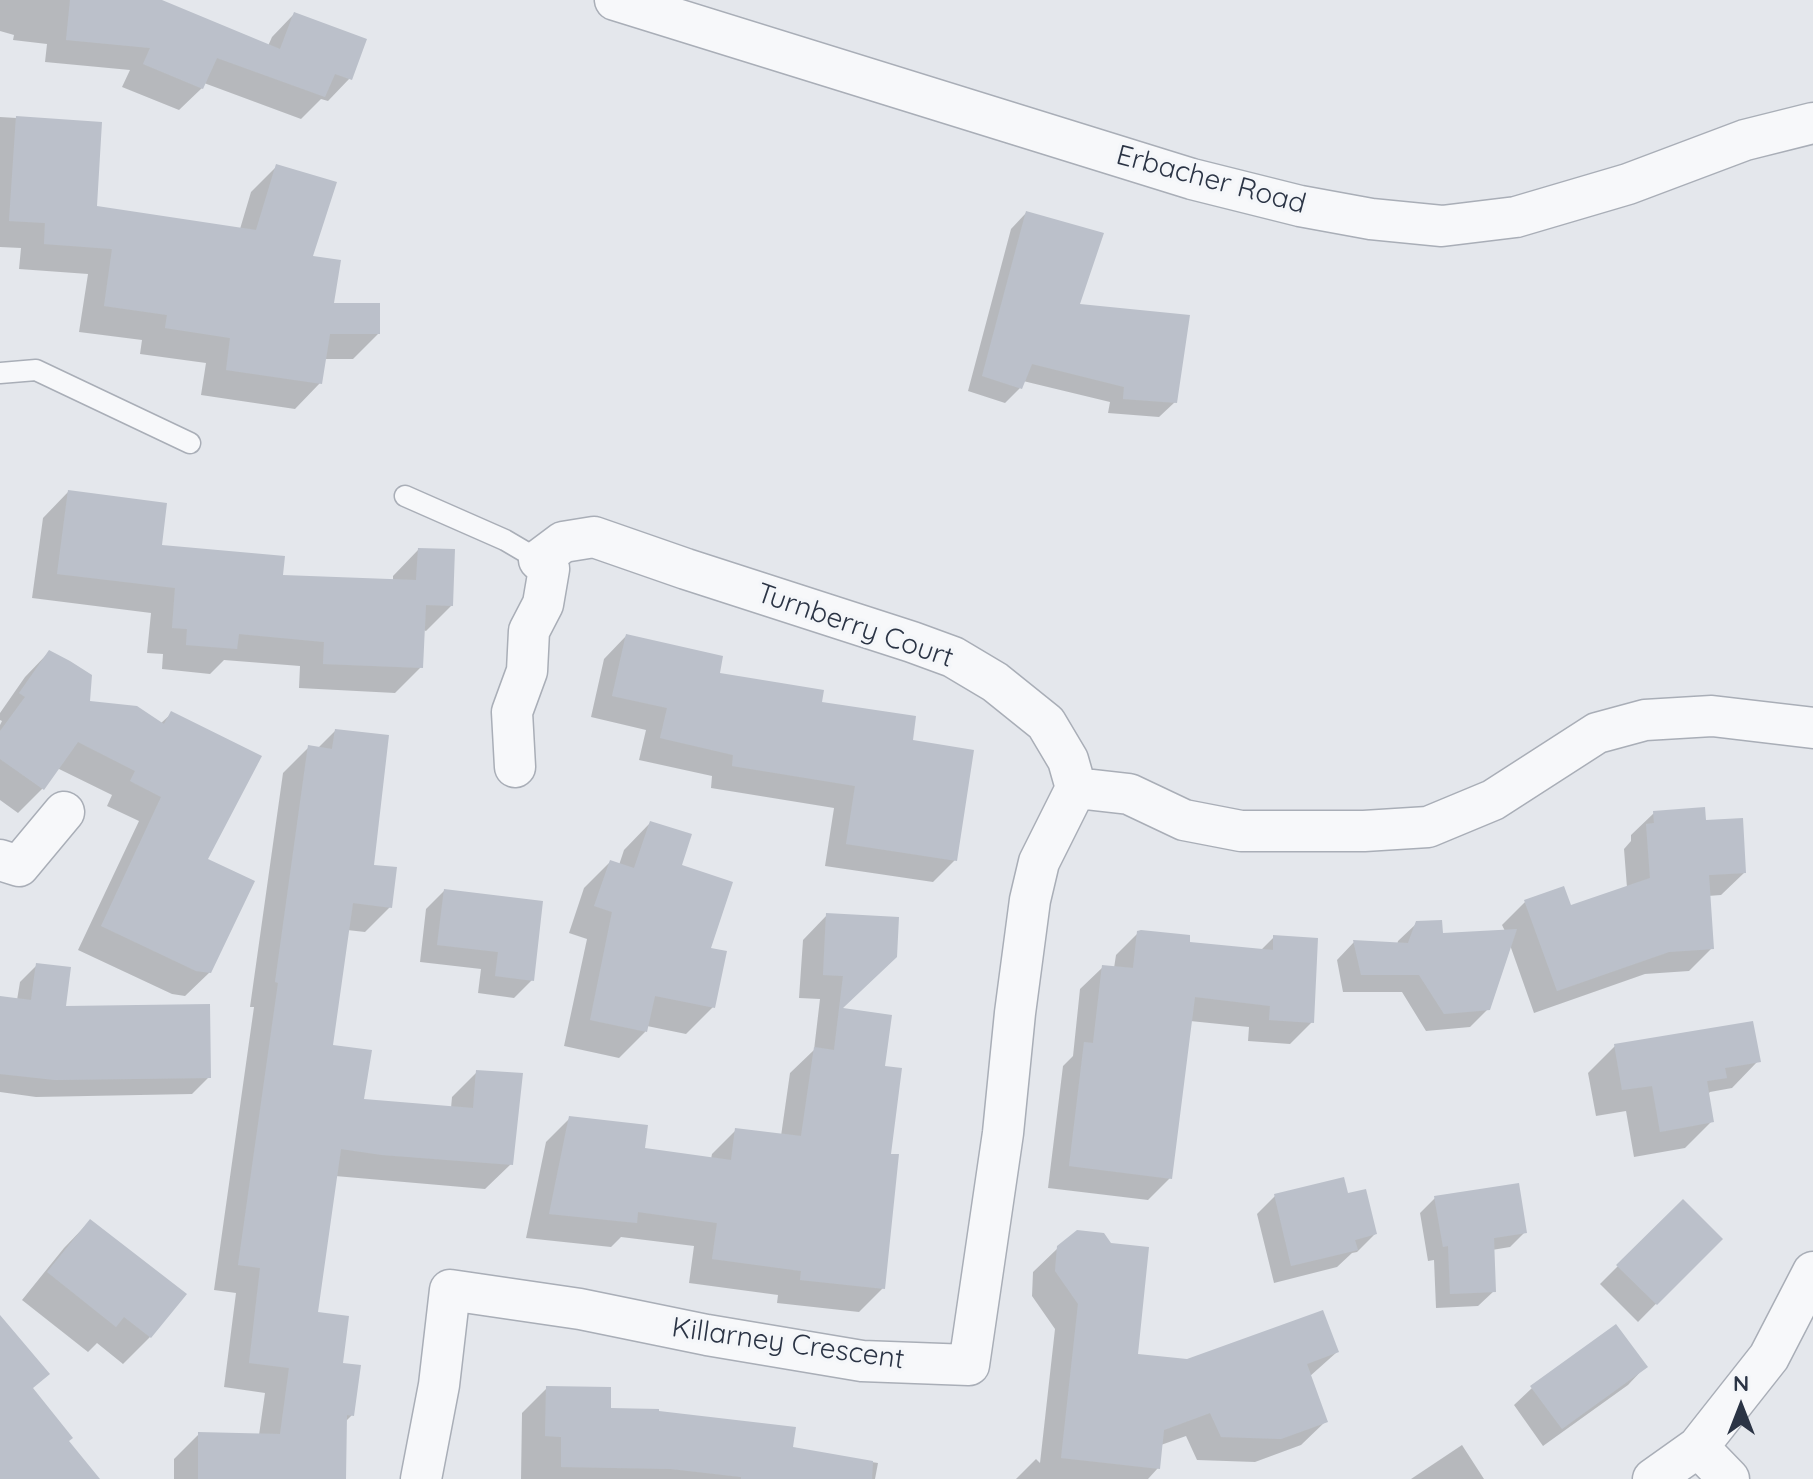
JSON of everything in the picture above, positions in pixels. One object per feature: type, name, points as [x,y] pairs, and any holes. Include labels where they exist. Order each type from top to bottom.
[{"type":"street","name":"Erbacher Road","points":[[615,0],[1192,179],[1300,206],[1371,219],[1442,226],[1516,217],[1628,184],[1745,140],[1813,123]]},
{"type":"street","name":"Turnberry Court","points":[[539,560],[563,542],[594,537],[953,657],[995,682],[1046,723],[1068,760],[1076,788]]},
{"type":"street","points":[[515,767],[512,712],[527,671],[529,631],[543,604],[549,569],[539,560]]},
{"type":"street","points":[[1076,788],[1129,794],[1184,820],[1241,831],[1364,831],[1428,827],[1493,800],[1597,733],[1645,720],[1712,716],[1813,728]]},
{"type":"street","name":"Killarney Crescent","points":[[421,1479],[439,1385],[450,1290],[580,1309],[707,1335],[862,1361],[969,1365],[1003,1133],[1030,900],[1039,862],[1076,788]]},
{"type":"street","points":[[0,860],[19,866],[64,812]]},
{"type":"street","points":[[1653,1479],[1698,1447],[1769,1357],[1813,1272]]},
{"type":"street","points":[[1698,1447],[1729,1479]]},
{"type":"lane","points":[[0,373],[36,370],[190,443]]},
{"type":"lane","points":[[405,496],[505,540],[539,560]]},
{"type":"building","points":[[70,0],[162,0],[280,49],[294,12],[367,39],[352,80],[335,74],[325,97],[217,58],[203,89],[143,64],[150,48],[66,40]]},
{"type":"building","points":[[16,116],[102,122],[97,206],[256,230],[276,164],[337,182],[313,256],[341,260],[334,303],[380,303],[380,334],[330,334],[322,384],[226,370],[230,338],[165,328],[167,315],[104,306],[112,249],[44,244],[45,223],[9,221]]},
{"type":"building","points":[[1026,211],[1104,233],[1080,304],[1190,315],[1177,403],[1123,399],[1124,387],[1032,364],[1022,389],[982,376]]},
{"type":"building","points":[[68,490],[167,503],[162,545],[285,556],[283,575],[416,580],[418,548],[455,549],[453,606],[426,605],[423,668],[323,664],[324,642],[239,634],[237,649],[186,645],[187,629],[172,628],[175,588],[57,574]]},
{"type":"building","points":[[626,634],[723,656],[720,673],[824,690],[822,702],[916,716],[913,740],[974,750],[957,861],[846,844],[855,786],[732,766],[733,755],[660,738],[667,708],[612,696]]},
{"type":"building","points":[[49,650],[92,675],[90,701],[137,706],[164,724],[171,711],[262,756],[208,859],[255,881],[211,973],[196,971],[101,926],[161,797],[130,781],[135,771],[78,742],[44,790],[0,759],[0,731],[25,697],[19,693]]},
{"type":"building","points":[[335,729],[389,735],[374,865],[397,867],[392,908],[353,903],[333,1045],[372,1050],[364,1099],[473,1108],[476,1070],[523,1073],[513,1165],[341,1149],[318,1312],[349,1316],[343,1363],[361,1365],[354,1416],[347,1415],[346,1479],[198,1479],[198,1432],[280,1434],[289,1368],[249,1363],[260,1268],[238,1265],[308,745],[332,749]]},
{"type":"building","points":[[1705,807],[1706,820],[1743,818],[1746,873],[1709,875],[1714,949],[1669,952],[1557,991],[1524,900],[1564,886],[1571,905],[1650,878],[1646,824],[1654,823],[1653,811]]},
{"type":"building","points":[[650,821],[692,834],[682,865],[733,882],[711,948],[727,951],[715,1008],[655,996],[647,1032],[590,1020],[612,912],[594,906],[610,860],[634,868]]},
{"type":"building","points":[[444,889],[543,901],[534,981],[495,976],[498,952],[437,945]]},
{"type":"building","points":[[826,913],[899,917],[897,957],[843,1008],[892,1015],[885,1066],[902,1068],[891,1154],[899,1154],[885,1289],[800,1280],[801,1271],[712,1259],[717,1223],[638,1212],[637,1223],[549,1214],[569,1116],[648,1125],[645,1148],[731,1160],[735,1128],[801,1136],[814,1047],[834,1050],[843,976],[823,975]]},
{"type":"building","points":[[1442,920],[1443,933],[1517,929],[1490,1010],[1444,1014],[1419,975],[1361,975],[1353,940],[1408,943],[1416,921]]},
{"type":"building","points":[[1137,931],[1190,935],[1190,942],[1273,950],[1273,935],[1318,938],[1314,1023],[1269,1020],[1270,1006],[1195,997],[1172,1179],[1069,1166],[1084,1042],[1093,1043],[1102,965],[1133,968]]},
{"type":"building","points":[[36,963],[71,967],[66,1006],[210,1004],[211,1078],[55,1080],[0,1074],[0,996],[31,1000]]},
{"type":"building","points":[[1753,1021],[1761,1062],[1725,1068],[1727,1078],[1707,1081],[1714,1122],[1660,1132],[1652,1086],[1622,1090],[1614,1044]]},
{"type":"building","points":[[1344,1177],[1348,1193],[1366,1189],[1377,1234],[1355,1240],[1358,1250],[1291,1266],[1274,1194]]},
{"type":"building","points":[[1519,1183],[1527,1233],[1494,1238],[1496,1292],[1450,1294],[1448,1246],[1443,1247],[1434,1196]]},
{"type":"building","points":[[1683,1199],[1723,1239],[1657,1305],[1616,1265]]},
{"type":"building","points":[[90,1219],[187,1294],[151,1338],[124,1317],[116,1327],[47,1272]]},
{"type":"building","points":[[1077,1230],[1104,1233],[1111,1243],[1149,1247],[1138,1354],[1187,1359],[1323,1310],[1339,1352],[1307,1364],[1328,1422],[1281,1439],[1221,1437],[1210,1413],[1164,1430],[1160,1469],[1061,1458],[1078,1304],[1055,1271],[1057,1246]]},
{"type":"building","points":[[0,1315],[50,1374],[33,1388],[73,1438],[69,1441],[100,1479],[0,1479]]},
{"type":"building","points":[[1616,1324],[1648,1367],[1562,1429],[1530,1386]]},
{"type":"building","points":[[546,1386],[611,1387],[611,1408],[659,1409],[796,1427],[793,1447],[873,1461],[872,1479],[741,1479],[671,1469],[561,1467],[561,1437],[545,1436]]}]
